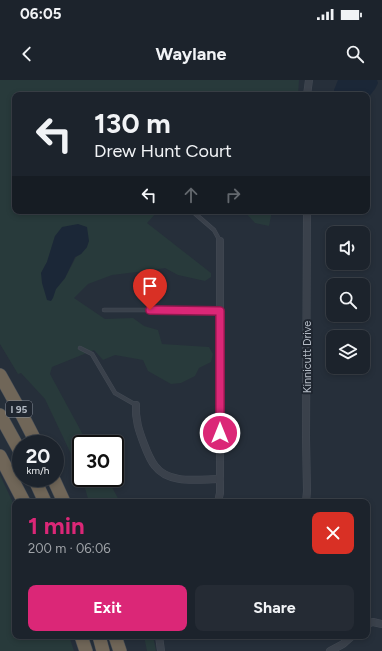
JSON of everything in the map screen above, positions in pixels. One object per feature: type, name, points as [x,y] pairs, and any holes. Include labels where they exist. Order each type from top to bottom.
[{"type":"highway","name":"I 95","points":[[0,375],[32,435]]},
{"type":"highway","points":[[0,414],[12,436]]},
{"type":"highway","points":[[0,456],[22,499]]},
{"type":"highway","points":[[38,487],[44,499]]},
{"type":"highway","points":[[57,487],[63,499]]},
{"type":"highway","points":[[82,639],[86,651]]},
{"type":"highway","points":[[100,639],[103,651]]},
{"type":"highway","points":[[116,639],[120,651]]},
{"type":"street","points":[[308,92],[309,80]]},
{"type":"street","name":"Kinnicutt Drive","points":[[306,499],[307,214]]},
{"type":"street","points":[[218,499],[220,479],[220,241]]},
{"type":"street","points":[[150,310],[220,311]]},
{"type":"street","points":[[136,405],[138,427],[149,456],[160,471],[180,480],[220,479]]},
{"type":"street","points":[[370,623],[373,622],[382,624]]},
{"type":"street","points":[[159,639],[161,651]]},
{"type":"street","points":[[330,651],[349,639]]},
{"type":"lane","points":[[195,214],[214,230],[220,241]]},
{"type":"lane","points":[[104,310],[150,310]]},
{"type":"lane","points":[[80,348],[92,354],[115,393],[136,405]]},
{"type":"shaded area","points":[[0,80],[299,80],[298,92],[12,92],[12,214],[155,214],[147,223],[211,273],[211,277],[205,281],[178,275],[165,268],[112,275],[88,284],[74,298],[105,319],[133,318],[144,326],[158,330],[162,344],[209,347],[213,354],[211,362],[199,368],[195,376],[181,383],[171,384],[148,371],[143,360],[115,355],[103,360],[94,350],[52,367],[50,374],[83,435],[72,435],[72,456],[64,439],[64,435],[62,435],[45,399],[21,373],[18,374],[0,344]],"holes":[[[55,236],[87,247],[76,257],[65,278],[56,289],[41,273],[47,262]]]},
{"type":"shaded area","points":[[247,214],[271,214],[269,226],[255,223]]},
{"type":"shaded area","points":[[0,475],[12,501],[12,639],[70,639],[74,651],[0,651]]},
{"type":"shaded area","points":[[85,487],[112,487],[118,499],[88,499]]},
{"type":"shaded area","points":[[145,639],[154,639],[156,651],[147,651]]},
{"type":"water","points":[[338,80],[377,80],[378,83],[370,95],[370,92],[334,92]]},
{"type":"water","points":[[78,224],[87,227],[89,241],[87,247],[81,254],[75,257],[65,278],[56,289],[51,301],[47,300],[41,273],[47,262],[55,236],[62,227]]},
{"type":"route","points":[[150,310],[220,311],[220,433]]}]
